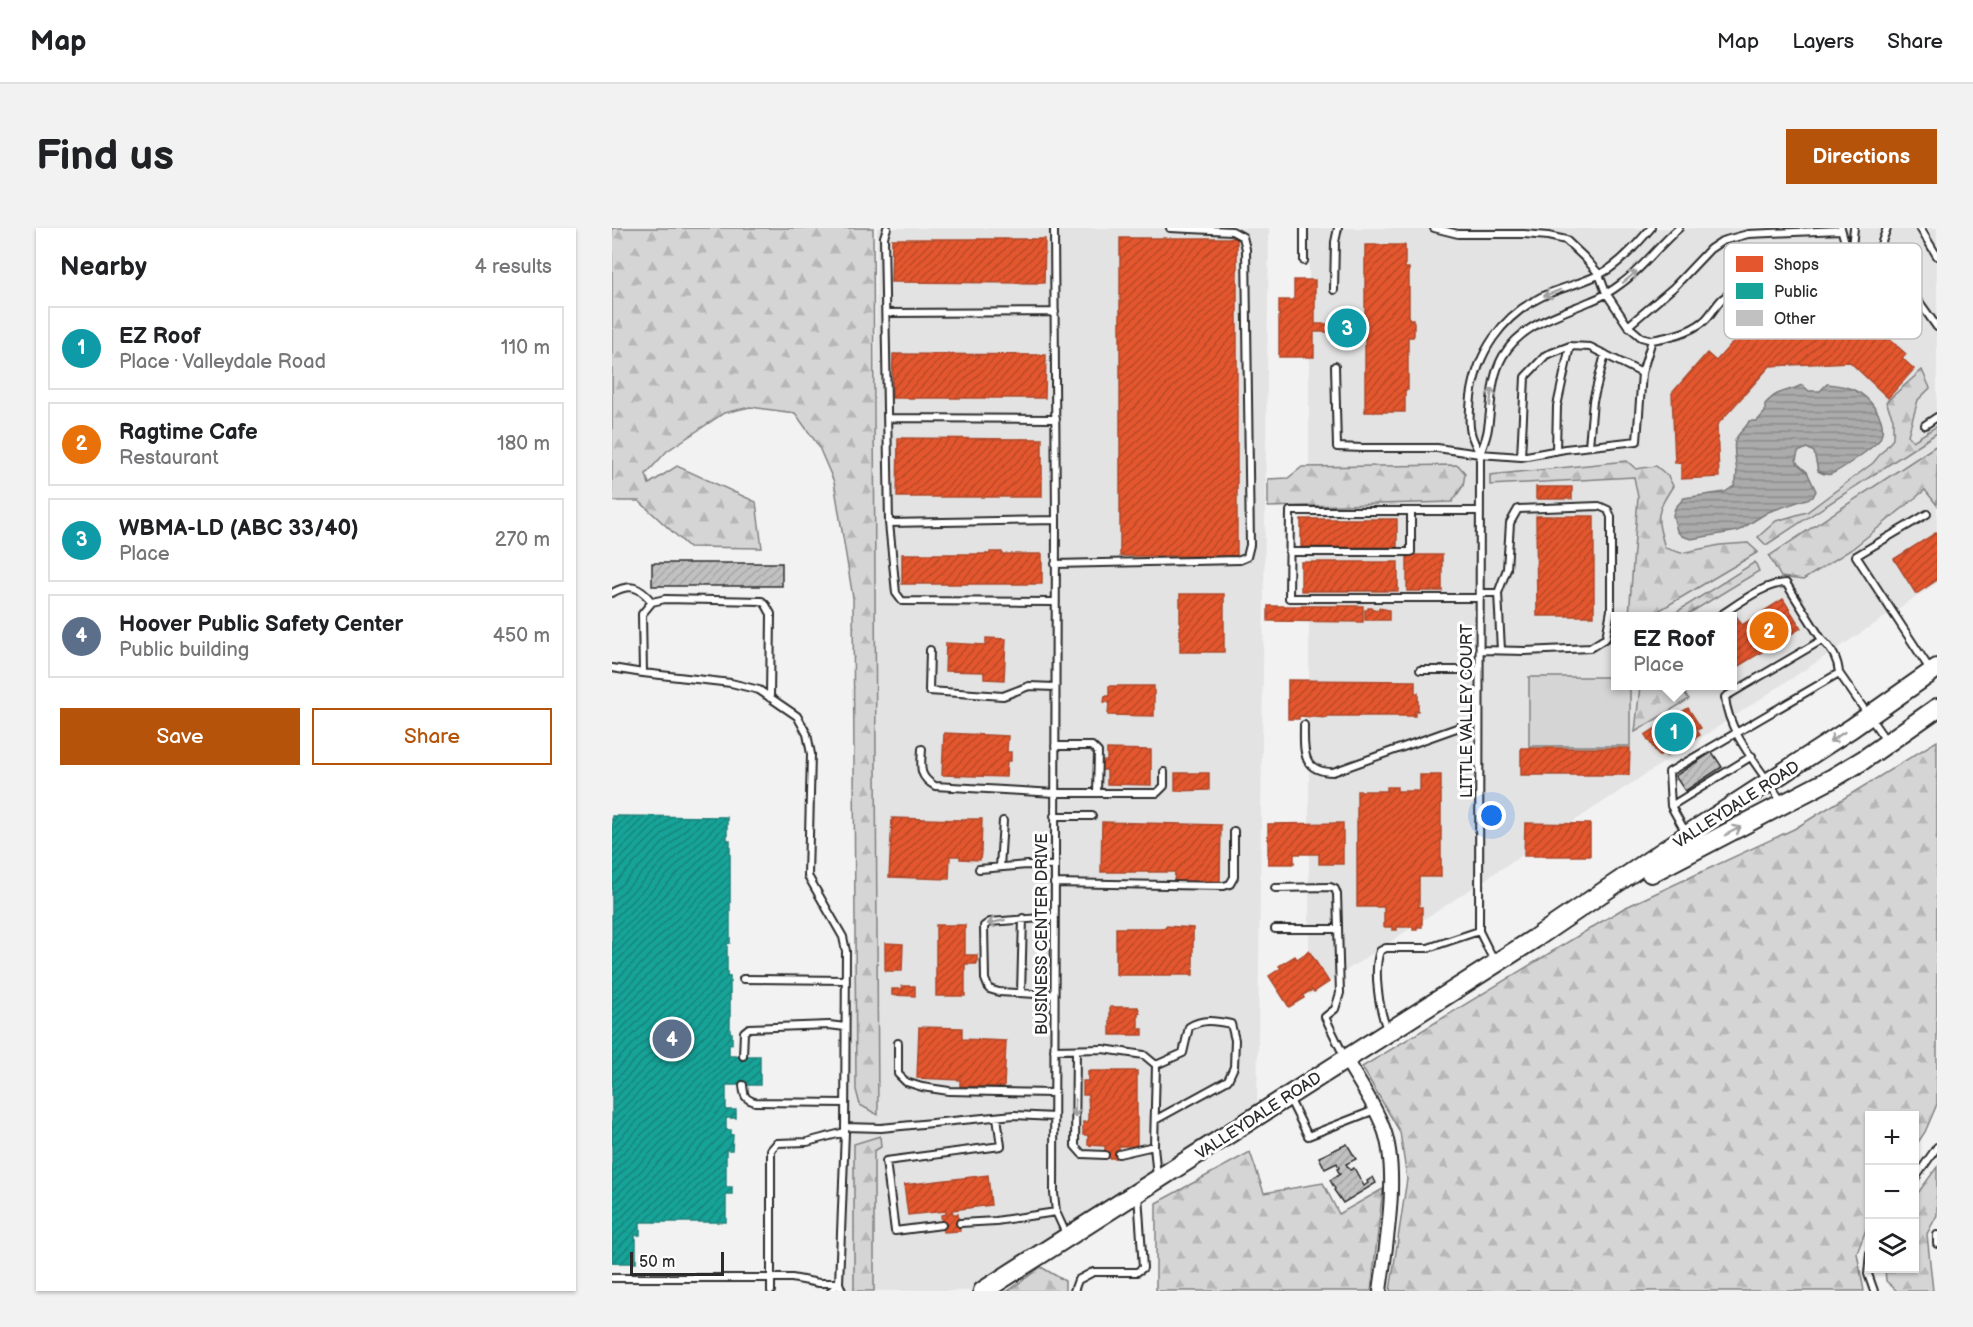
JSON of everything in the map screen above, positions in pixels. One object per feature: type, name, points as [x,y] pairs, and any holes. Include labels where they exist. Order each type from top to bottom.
[{"type":"main road","name":"VALLEYDALE ROAD","points":[[983,1291],[1534,939],[1581,916],[1655,870],[1769,782],[1935,673]]},
{"type":"main road","name":"VALLEYDALE ROAD","points":[[1691,842],[1783,804],[1843,772],[1937,708]]},
{"type":"street","points":[[1346,1058],[1375,1110],[1387,1138],[1390,1161],[1386,1238],[1380,1291]]},
{"type":"lane","points":[[887,228],[884,237],[890,523],[896,593],[902,601],[1054,602]]},
{"type":"lane","name":"BUSINESS CENTER DRIVE","points":[[1054,228],[1056,419],[1054,1193],[1056,1212],[1067,1236]]},
{"type":"lane","points":[[1055,564],[1240,560],[1247,557],[1250,545],[1246,249],[1243,237],[1232,231],[1170,228]]},
{"type":"lane","points":[[1304,228],[1304,261]]},
{"type":"lane","points":[[1334,290],[1335,242],[1338,228]]},
{"type":"lane","points":[[1434,228],[1458,234],[1524,234],[1566,240],[1599,274],[1606,293],[1628,326],[1641,337],[1652,340],[1670,337],[1689,330],[1704,321],[1724,299]]},
{"type":"lane","points":[[1480,454],[1470,427],[1470,404],[1476,371],[1489,342],[1501,327],[1524,307],[1542,296],[1608,270],[1652,228]]},
{"type":"lane","points":[[1480,454],[1487,436],[1491,390],[1496,371],[1513,343],[1535,325],[1606,293],[1635,273],[1678,228]]},
{"type":"lane","points":[[1882,243],[1887,228]]},
{"type":"lane","points":[[1920,228],[1937,256]]},
{"type":"lane","points":[[1628,326],[1667,292],[1710,249],[1722,241],[1748,234],[1841,229]]},
{"type":"lane","points":[[1922,306],[1937,327]]},
{"type":"lane","points":[[886,313],[1055,312]]},
{"type":"lane","points":[[1335,366],[1337,447],[1437,448],[1521,457],[1637,441],[1642,373],[1652,340]]},
{"type":"lane","points":[[1521,457],[1525,377],[1546,354],[1570,346],[1590,347],[1642,373]]},
{"type":"lane","points":[[1556,451],[1557,406],[1570,346]]},
{"type":"lane","points":[[1589,446],[1593,401],[1605,354]]},
{"type":"lane","points":[[1925,425],[1937,417]]},
{"type":"lane","points":[[888,418],[1056,419]]},
{"type":"lane","name":"LITTLE VALLEY COURT","points":[[1480,454],[1479,931],[1496,964]]},
{"type":"lane","points":[[1480,650],[1525,651],[1590,648],[1606,638],[1611,610],[1611,517],[1608,510],[1599,506],[1518,509],[1510,523],[1506,569],[1498,593],[1501,650]]},
{"type":"lane","points":[[1480,512],[1290,511],[1290,598],[1480,596],[1498,593]]},
{"type":"lane","points":[[1290,552],[1411,552],[1411,511]]},
{"type":"lane","points":[[1927,514],[1856,556],[1935,673]]},
{"type":"lane","points":[[890,523],[1056,520]]},
{"type":"lane","points":[[1725,612],[1750,596],[1778,583],[1786,583],[1822,640],[1830,647],[1839,663],[1839,673],[1888,743]]},
{"type":"lane","points":[[612,593],[622,587],[637,588],[652,602]]},
{"type":"lane","points":[[643,673],[642,614],[652,602],[665,599],[762,601],[771,614],[770,698]]},
{"type":"lane","points":[[1783,804],[1736,733],[1726,710],[1725,698],[1822,640]]},
{"type":"lane","points":[[930,650],[929,691],[1004,696],[1029,686],[1055,687]]},
{"type":"lane","points":[[612,668],[731,683],[759,690],[797,716],[807,734],[811,754],[808,876],[845,944],[845,1129],[839,1283],[842,1291]]},
{"type":"lane","points":[[1420,670],[1479,670]]},
{"type":"lane","points":[[1691,842],[1671,806],[1669,772],[1839,673]]},
{"type":"lane","points":[[1304,725],[1304,752],[1307,762],[1316,769],[1333,772],[1479,720]]},
{"type":"lane","points":[[1054,746],[1092,746],[1096,748],[1098,752],[1097,793]]},
{"type":"lane","points":[[922,749],[922,774],[935,786],[1054,793],[1157,793],[1164,786],[1164,772]]},
{"type":"lane","points":[[1671,806],[1752,756]]},
{"type":"lane","points":[[1054,816],[1092,816]]},
{"type":"lane","points":[[1000,867],[1003,821]]},
{"type":"lane","points":[[1054,883],[1224,886],[1230,884],[1234,877],[1234,831]]},
{"type":"lane","points":[[979,869],[1027,865],[1054,866]]},
{"type":"lane","points":[[1275,888],[1330,887],[1335,889],[1337,894],[1339,1001],[1335,1009],[1325,1017],[1346,1058]]},
{"type":"lane","points":[[1054,916],[990,922],[984,926],[985,979],[989,989],[999,992],[1054,995]]},
{"type":"lane","points":[[1021,993],[1023,918]]},
{"type":"lane","points":[[1275,930],[1337,929]]},
{"type":"lane","points":[[1388,1032],[1378,997],[1380,951],[1386,948],[1428,948],[1479,931]]},
{"type":"lane","points":[[743,979],[846,980]]},
{"type":"lane","points":[[1155,1120],[1228,1080],[1234,1066],[1235,1049],[1231,1024],[1214,1020],[1197,1022],[1189,1027],[1183,1053],[1156,1065]]},
{"type":"lane","points":[[743,1056],[744,1032],[749,1028],[829,1025],[845,1027]]},
{"type":"lane","points":[[898,1043],[898,1074],[906,1082],[949,1091],[1054,1093]]},
{"type":"lane","points":[[1054,1050],[1103,1049],[1144,1055],[1156,1065]]},
{"type":"lane","points":[[1076,1050],[1076,1146],[1082,1154],[1105,1155]]},
{"type":"lane","points":[[1156,1065],[1154,1146],[1157,1178]]},
{"type":"lane","points":[[743,1085],[744,1095],[748,1100],[755,1102],[845,1103]]},
{"type":"lane","points":[[1288,1096],[1308,1136],[1375,1110]]},
{"type":"lane","points":[[771,1291],[771,1150],[777,1143],[807,1143],[845,1129],[881,1128],[997,1117],[1054,1117]]},
{"type":"lane","points":[[942,1225],[896,1231],[886,1161],[1001,1146],[997,1117]]},
{"type":"lane","points":[[1119,1154],[1154,1146]]},
{"type":"lane","points":[[1919,1173],[1937,1146]]},
{"type":"lane","points":[[1074,1291],[1078,1280],[1093,1272],[1137,1272],[1143,1268],[1138,1191]]},
{"type":"lane","points":[[960,1223],[996,1221],[1056,1212]]},
{"type":"lane","points":[[1937,1235],[1937,1244]]},
{"type":"lane","points":[[1868,1273],[1874,1291]]},
{"type":"lane","points":[[612,1278],[792,1278],[819,1283],[839,1283]]},
{"type":"lane","points":[[831,1291],[839,1283]]},
{"type":"shaded area","points":[[877,228],[1269,228],[1257,1116],[987,1291],[837,1291],[874,528]]},
{"type":"shaded area","points":[[1309,228],[1937,228],[1937,583],[1309,995]]},
{"type":"shaded area","points":[[1827,384],[1854,390],[1872,404],[1882,425],[1880,439],[1849,464],[1829,475],[1818,471],[1814,452],[1807,448],[1798,452],[1796,460],[1807,472],[1816,491],[1813,497],[1768,512],[1738,531],[1691,539],[1682,536],[1677,531],[1673,515],[1675,508],[1684,498],[1725,492],[1734,486],[1737,475],[1735,441],[1749,421],[1757,421],[1765,412],[1765,404],[1779,393],[1802,385],[1809,391],[1820,391]]},
{"type":"green space","points":[[612,228],[873,228],[878,1115],[860,1105],[856,1090],[853,598],[834,482],[818,445],[795,413],[750,407],[724,413],[667,451],[646,474],[649,484],[677,466],[756,502],[762,548],[689,547],[639,501],[612,501]]},
{"type":"green space","points":[[1922,370],[1930,388],[1918,400],[1908,435],[1913,441],[1937,426],[1937,433],[1766,545],[1758,537],[1776,521],[1807,512],[1873,463],[1893,439],[1893,419],[1886,402]]},
{"type":"green space","points":[[1937,445],[1937,505],[1925,490],[1852,549],[1803,580],[1781,577],[1769,556]]},
{"type":"green space","points":[[1627,461],[1636,469],[1656,466],[1668,476],[1673,486],[1660,509],[1659,516],[1665,548],[1681,553],[1720,545],[1748,543],[1758,552],[1657,612],[1629,612],[1638,497],[1634,477],[1490,485],[1490,475]]},
{"type":"green space","points":[[1458,465],[1465,473],[1463,486],[1452,502],[1268,507],[1268,479],[1288,478],[1302,467]]},
{"type":"green space","points":[[1755,562],[1759,571],[1692,612],[1676,612]]},
{"type":"green space","points":[[1529,677],[1611,677],[1611,690],[1630,690],[1630,746],[1529,746]]},
{"type":"green space","points":[[1640,690],[1682,690],[1689,699],[1635,732]]},
{"type":"green space","points":[[1937,741],[1937,1104],[1919,1141],[1919,1111],[1865,1111],[1865,1232],[1857,1253],[1864,1291],[1390,1291],[1407,1179],[1400,1132],[1362,1067],[1624,908],[1794,829]]},
{"type":"green space","points":[[880,1136],[881,1147],[874,1151],[874,1291],[854,1291],[854,1144]]},
{"type":"green space","points":[[1250,1152],[1264,1193],[1323,1183],[1339,1214],[1383,1189],[1371,1291],[1156,1291],[1156,1203]]},
{"type":"green space","points":[[1937,1167],[1937,1215],[1927,1234],[1933,1291],[1897,1291],[1886,1281],[1885,1273],[1919,1273],[1919,1192]]},
{"type":"green space","points":[[1041,1267],[1065,1281],[1065,1291],[1008,1291]]},
{"type":"building: Shops","points":[[1120,238],[1237,238],[1237,556],[1120,556]]},
{"type":"building: Shops","points":[[892,239],[1045,239],[1044,283],[891,282]]},
{"type":"building: Shops","points":[[1365,245],[1405,245],[1405,268],[1409,268],[1409,319],[1413,319],[1414,322],[1414,335],[1408,337],[1408,390],[1405,390],[1405,412],[1365,412],[1365,332],[1314,332],[1314,357],[1279,357],[1279,300],[1294,300],[1294,280],[1315,280],[1315,324],[1365,324]]},
{"type":"building: Shops","points":[[1736,339],[1889,339],[1906,354],[1902,358],[1914,369],[1888,398],[1850,362],[1770,366],[1717,425],[1719,477],[1681,479],[1681,462],[1675,463],[1672,393],[1707,353],[1716,361]]},
{"type":"building: Shops","points":[[893,354],[1046,355],[1045,398],[892,398]]},
{"type":"building: Shops","points":[[898,438],[1042,439],[1042,497],[897,497]]},
{"type":"building: Shops","points":[[1536,487],[1572,487],[1572,499],[1536,499]]},
{"type":"building: Shops","points":[[1536,516],[1594,516],[1594,616],[1537,616]]},
{"type":"building: Shops","points":[[1301,519],[1397,519],[1397,547],[1301,547]]},
{"type":"building: Shops","points":[[1937,532],[1937,580],[1916,594],[1894,559]]},
{"type":"building: Shops","points":[[990,552],[1042,554],[1042,584],[902,584],[902,554],[990,554]]},
{"type":"building: Shops","points":[[1407,555],[1442,555],[1442,591],[1407,591]]},
{"type":"building: Shops","points":[[1301,562],[1398,562],[1398,591],[1301,591]]},
{"type":"building: Shops","points":[[1180,594],[1224,594],[1224,652],[1180,652]]},
{"type":"building: Shops","points":[[1783,599],[1801,628],[1737,667],[1737,617],[1742,625]]},
{"type":"building: Shops","points":[[1268,606],[1363,606],[1363,622],[1268,621]]},
{"type":"building: Shops","points":[[1368,608],[1389,610],[1389,620],[1365,620],[1365,610]]},
{"type":"building: Shops","points":[[986,638],[1006,639],[1004,680],[984,679],[984,672],[945,671],[946,643],[986,645]]},
{"type":"building: Shops","points":[[1288,680],[1415,681],[1418,711],[1415,711],[1415,716],[1327,716],[1327,718],[1299,716],[1299,719],[1288,719]]},
{"type":"building: Shops","points":[[1109,686],[1154,686],[1154,716],[1108,715],[1109,702],[1104,702],[1105,696],[1109,696]]},
{"type":"building: Shops","points":[[1688,708],[1701,728],[1697,730],[1700,735],[1666,756],[1663,752],[1659,756],[1645,735]]},
{"type":"building: Shops","points":[[944,733],[1008,736],[1007,752],[1011,752],[1011,761],[1007,761],[1006,777],[942,775]]},
{"type":"building: Shops","points":[[1521,748],[1630,748],[1629,775],[1521,775]]},
{"type":"building: Shops","points":[[1107,749],[1151,750],[1151,785],[1107,784],[1107,770],[1101,770],[1101,761],[1107,761]]},
{"type":"building: Shops","points":[[1175,773],[1209,773],[1209,790],[1175,791]]},
{"type":"building: Shops","points":[[1420,775],[1441,775],[1441,877],[1419,877],[1422,927],[1413,930],[1413,927],[1397,927],[1397,930],[1392,930],[1392,927],[1384,927],[1384,907],[1357,907],[1357,791],[1387,791],[1387,787],[1397,787],[1397,791],[1420,791]]},
{"type":"building: Shops","points":[[892,818],[982,819],[980,860],[950,856],[949,879],[889,877]]},
{"type":"building: Shops","points":[[1102,822],[1221,825],[1220,882],[1174,882],[1175,872],[1101,872]]},
{"type":"building: Shops","points":[[1343,823],[1343,864],[1319,864],[1319,854],[1294,854],[1294,864],[1268,864],[1268,824]]},
{"type":"building: Shops","points":[[1525,823],[1590,824],[1590,856],[1524,856]]},
{"type":"building: Shops","points":[[936,925],[965,925],[965,955],[977,955],[977,964],[965,964],[965,996],[936,996]]},
{"type":"building: Shops","points":[[1166,926],[1193,928],[1193,975],[1116,975],[1116,928],[1166,928]]},
{"type":"building: Shops","points":[[885,943],[903,944],[902,971],[885,971]]},
{"type":"building: Shops","points":[[1309,951],[1329,982],[1314,992],[1312,990],[1303,995],[1304,998],[1289,1007],[1269,976],[1281,968],[1279,966],[1295,956],[1297,959]]},
{"type":"building: Shops","points":[[902,986],[915,986],[915,996],[892,995],[892,989],[902,989]]},
{"type":"building: Shops","points":[[1110,1007],[1138,1007],[1140,1013],[1138,1013],[1138,1029],[1143,1029],[1143,1035],[1110,1035]]},
{"type":"building: Shops","points":[[919,1027],[962,1028],[962,1039],[1006,1041],[1004,1087],[960,1086],[960,1080],[917,1078]]},
{"type":"building: Shops","points":[[1088,1071],[1137,1071],[1137,1146],[1119,1146],[1119,1158],[1105,1158],[1105,1146],[1088,1145],[1088,1135],[1083,1135],[1083,1122],[1088,1122],[1089,1114],[1088,1095],[1083,1095],[1083,1081],[1088,1081]]},
{"type":"building: Shops","points":[[988,1175],[991,1205],[952,1210],[953,1214],[958,1214],[960,1231],[943,1232],[941,1215],[946,1214],[946,1211],[908,1215],[904,1185]]},
{"type":"building: Public","points":[[612,816],[727,817],[727,840],[730,840],[730,943],[727,944],[727,976],[730,976],[730,1033],[732,1033],[729,1056],[760,1056],[760,1085],[726,1085],[726,1110],[736,1110],[736,1118],[726,1118],[726,1130],[731,1130],[731,1135],[733,1135],[732,1150],[726,1150],[726,1187],[732,1187],[732,1194],[726,1194],[726,1222],[640,1222],[640,1235],[635,1235],[636,1263],[612,1263]]},
{"type":"building: Other","points":[[652,563],[782,563],[782,586],[652,586]]},
{"type":"building: Other","points":[[1712,752],[1722,767],[1685,791],[1675,776]]},
{"type":"building: Other","points":[[1347,1144],[1356,1159],[1346,1164],[1350,1170],[1354,1168],[1364,1186],[1373,1177],[1376,1183],[1343,1203],[1330,1180],[1340,1174],[1337,1163],[1325,1169],[1319,1157]]},
{"type":"place","name":"WBMA-LD (ABC 33/40)","points":[[1347,328]]},
{"type":"place","name":"Ragtime Cafe","points":[[1769,631]]},
{"type":"place","name":"EZ Roof","points":[[1674,732]]},
{"type":"place","name":"Hoover Public Safety Center","points":[[672,1039]]}]
